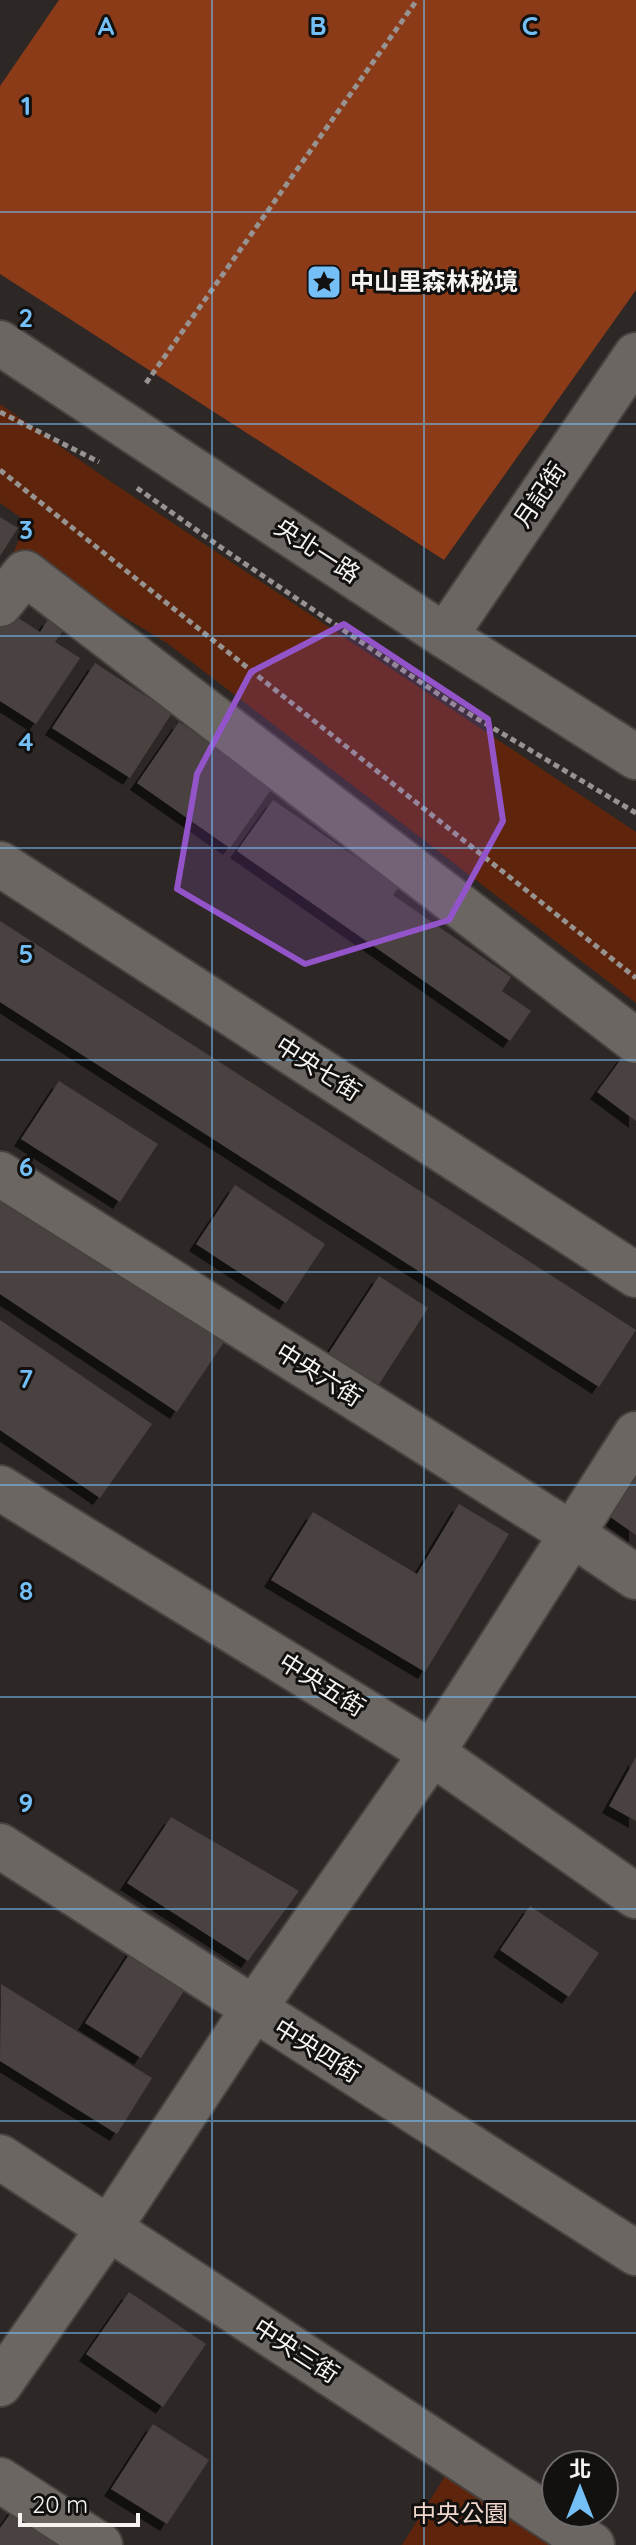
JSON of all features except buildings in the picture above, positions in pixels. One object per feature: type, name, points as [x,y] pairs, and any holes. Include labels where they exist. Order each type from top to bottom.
[{"type":"street","name":"央北一路","points":[[0,343],[445,636],[636,757]]},
{"type":"street","name":"月記街","points":[[445,636],[636,355]]},
{"type":"street","points":[[0,604],[25,573],[636,1041]]},
{"type":"street","name":"中央七街","points":[[0,864],[636,1275]]},
{"type":"street","name":"中央六街","points":[[0,1174],[636,1577]]},
{"type":"street","points":[[0,2384],[109,2228],[253,2010],[432,1753],[636,1434]]},
{"type":"street","name":"中央五街","points":[[0,1488],[432,1753],[636,1896]]},
{"type":"street","name":"中央四街","points":[[0,1846],[636,2253]]},
{"type":"street","name":"中央三街","points":[[0,2157],[592,2545]]},
{"type":"street","points":[[0,2480],[100,2545]]},
{"type":"path","points":[[146,383],[417,0]]},
{"type":"path","points":[[0,412],[108,467]]},
{"type":"path","points":[[0,470],[636,978]]},
{"type":"path","points":[[132,484],[456,706],[636,813]]},
{"type":"highlighted area","points":[[344,624],[488,719],[503,821],[449,920],[305,964],[177,889],[197,774],[251,672]]},
{"type":"green space","points":[[0,404],[104,477],[636,832],[636,1003],[167,643],[14,551],[27,522],[0,503]]},
{"type":"green space","name":"中央公園","points":[[447,2473],[572,2545],[402,2545]]},
{"type":"shaded area","name":"中山里森林秘境","points":[[59,0],[636,0],[636,290],[444,560],[0,274],[0,86]]},
{"type":"place","name":"中山里森林秘境","points":[[324,282]]}]
